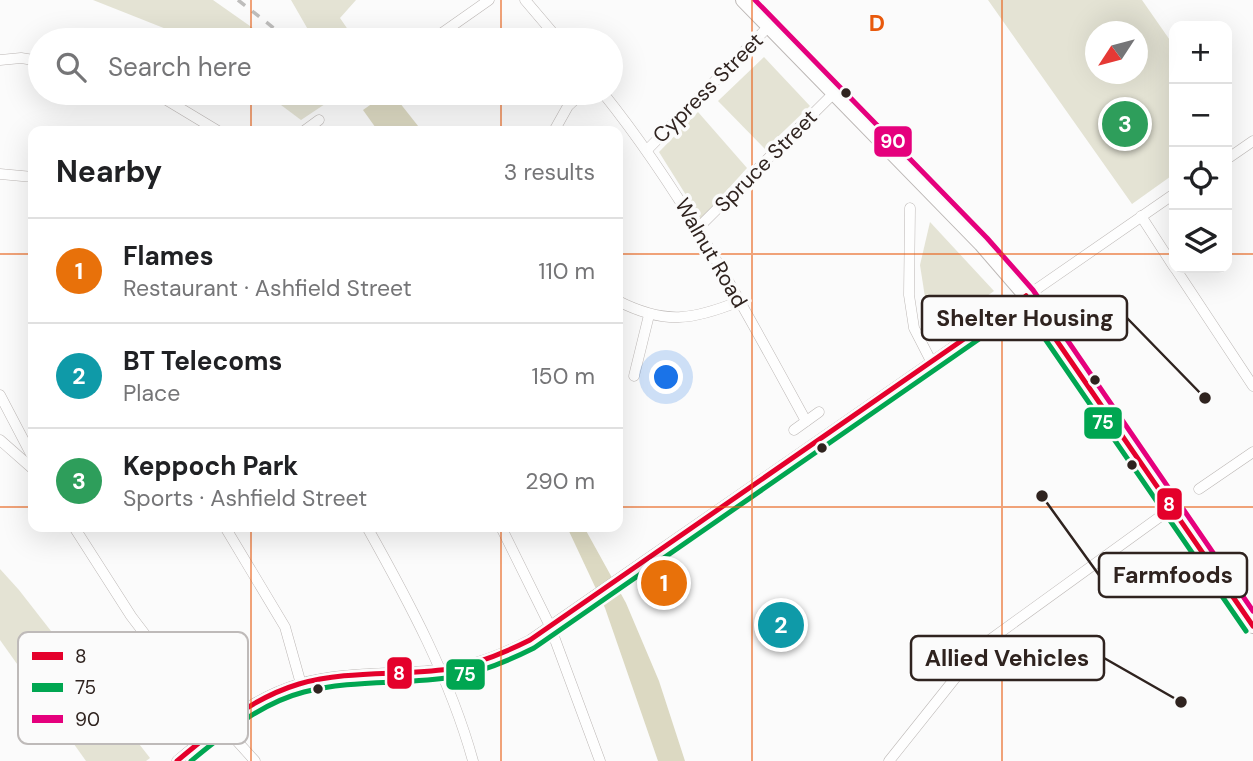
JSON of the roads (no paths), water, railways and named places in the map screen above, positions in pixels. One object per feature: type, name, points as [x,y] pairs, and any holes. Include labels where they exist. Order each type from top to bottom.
[{"type":"main road","points":[[743,0],[981,244],[1026,296],[1253,625]]},
{"type":"street","points":[[449,28],[489,0]]},
{"type":"street","points":[[525,0],[549,28]]},
{"type":"street","name":"Cypress Street","points":[[648,149],[769,26]]},
{"type":"street","points":[[0,60],[28,59]]},
{"type":"street","name":"Spruce Street","points":[[698,228],[834,93]]},
{"type":"street","points":[[175,105],[210,126]]},
{"type":"street","points":[[557,126],[569,105]]},
{"type":"street","name":"Walnut Road","points":[[613,105],[648,149],[698,228],[806,421]]},
{"type":"street","points":[[311,126],[319,120]]},
{"type":"street","points":[[1232,156],[1253,141]]},
{"type":"street","points":[[0,174],[28,177]]},
{"type":"street","points":[[248,708],[268,696],[301,684],[441,670],[504,654],[550,626],[1169,197]]},
{"type":"street","points":[[910,208],[909,295],[914,328],[932,363]]},
{"type":"street","points":[[1141,216],[1169,258]]},
{"type":"street","points":[[1179,273],[1253,386]]},
{"type":"street","points":[[623,303],[649,315],[690,318],[740,301]]},
{"type":"street","points":[[634,376],[649,315]]},
{"type":"street","points":[[0,395],[28,448]]},
{"type":"street","points":[[794,430],[819,412]]},
{"type":"street","points":[[0,440],[28,465]]},
{"type":"street","points":[[1199,489],[1253,452]]},
{"type":"street","points":[[889,761],[979,647],[1172,508]]},
{"type":"street","points":[[77,532],[143,632]]},
{"type":"street","points":[[228,532],[285,627],[301,684]]},
{"type":"street","points":[[370,532],[409,602],[441,670],[473,761]]},
{"type":"street","points":[[503,532],[550,626],[600,761]]},
{"type":"street","points":[[177,761],[198,744]]},
{"type":"street","points":[[241,744],[255,761]]},
{"type":"railway","points":[[238,0],[274,28]]},
{"type":"place","name":"Keppoch Park","points":[[1125,124]]},
{"type":"place","name":"Shelter Housing","points":[[1205,398]]},
{"type":"place","name":"Farmfoods","points":[[1042,496]]},
{"type":"place","name":"Flames","points":[[664,583]]},
{"type":"place","name":"BT Telecoms","points":[[781,625]]},
{"type":"place","name":"Allied Vehicles","points":[[1181,702]]}]
